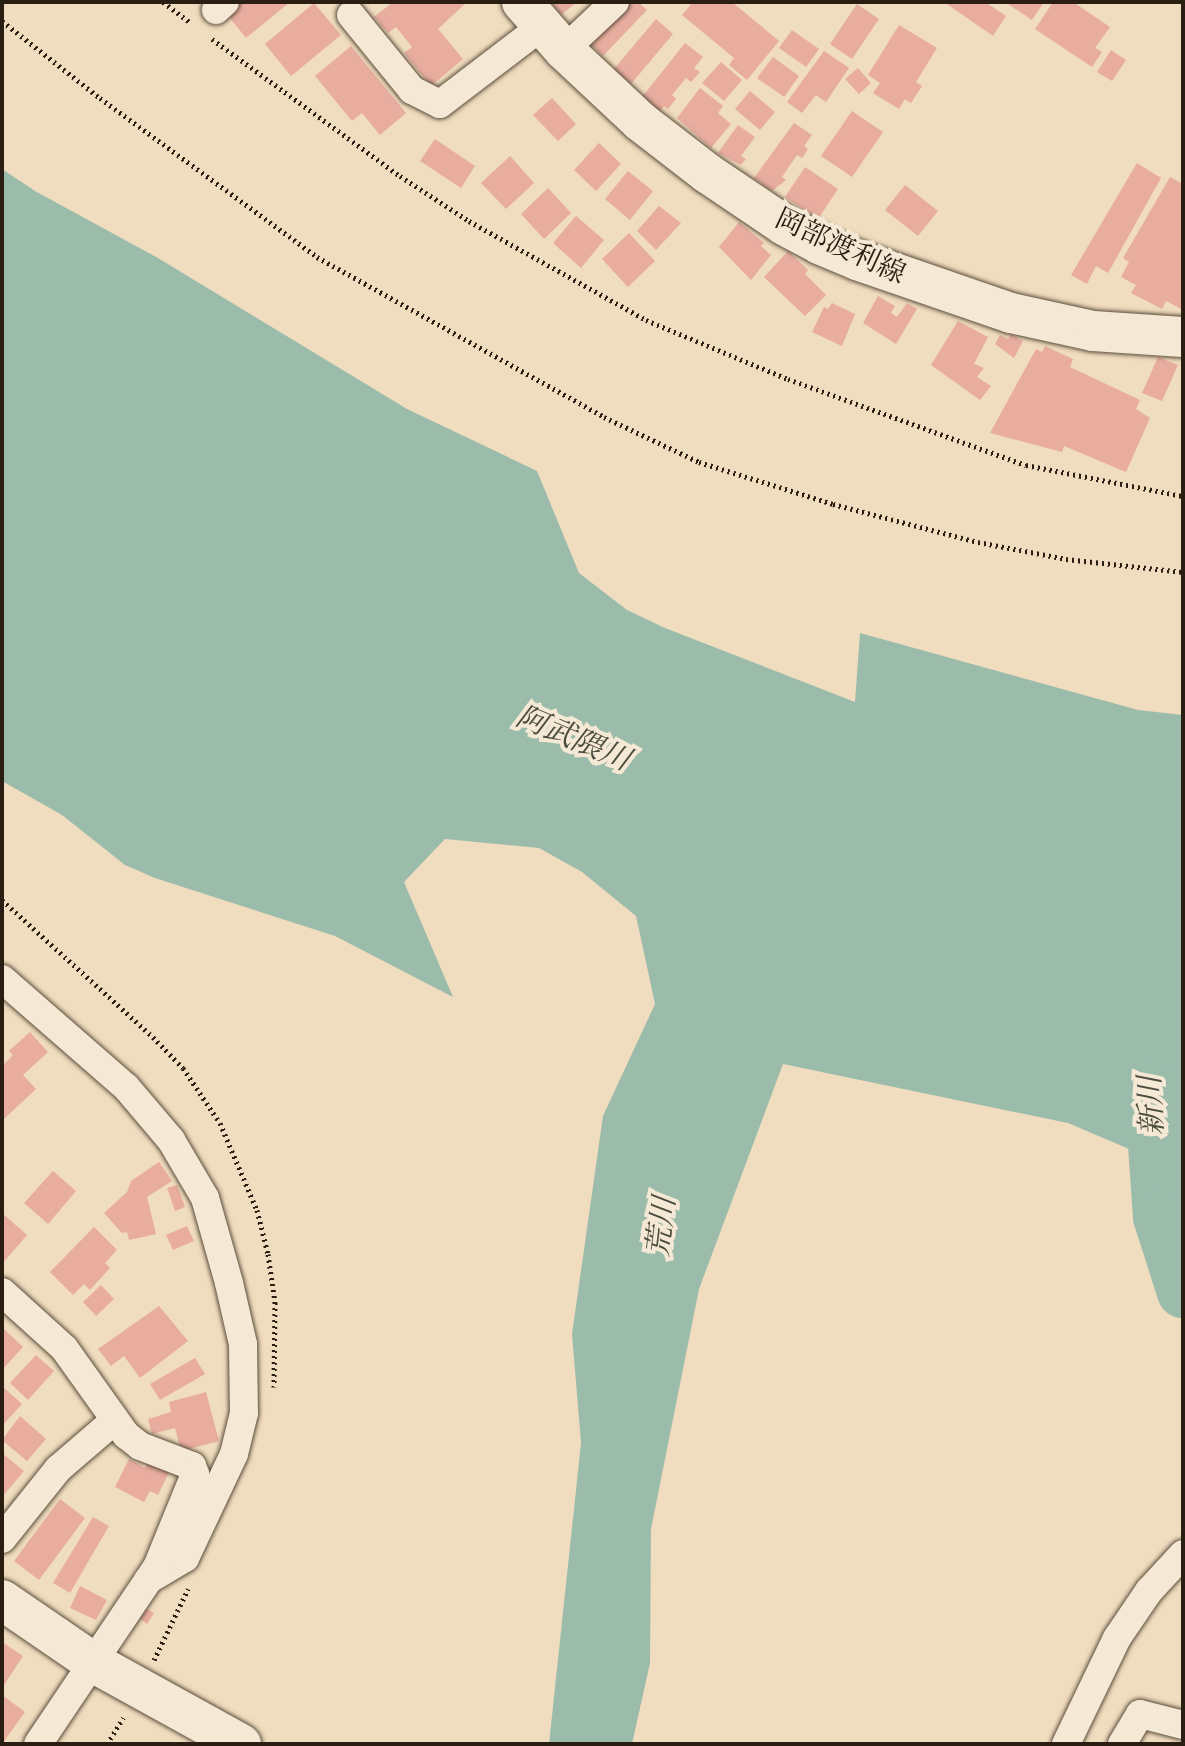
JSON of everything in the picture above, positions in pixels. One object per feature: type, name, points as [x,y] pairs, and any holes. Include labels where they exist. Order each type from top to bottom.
[{"type":"main road","name":"岡部渡利線","points":[[543,26],[641,122],[707,173],[784,225],[819,244],[1011,313],[1093,331],[1183,337]]},
{"type":"main road","points":[[2,1600],[94,1663],[241,1744]]},
{"type":"street","points":[[351,15],[412,90],[440,104],[543,26],[615,2]]},
{"type":"street","points":[[2,979],[126,1087],[171,1140],[205,1198],[229,1283],[243,1344],[244,1413],[234,1454],[185,1558],[148,1580]]},
{"type":"street","points":[[2,1292],[64,1348],[115,1420],[140,1446],[195,1469],[157,1567],[38,1744]]},
{"type":"street","points":[[2,1539],[58,1469],[115,1420]]},
{"type":"street","points":[[1066,1744],[1117,1638],[1149,1591],[1183,1554]]},
{"type":"street","points":[[1122,1744],[1140,1714],[1183,1725]]},
{"type":"path","points":[[163,2],[211,18],[377,159],[469,221],[646,320],[788,379],[1026,465],[1183,496]]},
{"type":"path","points":[[2,21],[100,98],[317,257],[645,436],[714,466],[833,504],[978,542],[1066,559],[1183,572]]},
{"type":"path","points":[[107,1744],[140,1690],[192,1582]]},
{"type":"water","points":[[2,169],[35,191],[158,258],[407,409],[537,471],[579,573],[627,610],[665,628],[855,702],[860,633],[1138,710],[1183,715],[1183,1172],[1068,1123],[783,1064],[699,1289],[651,1529],[650,1663],[632,1744],[549,1744],[581,1443],[572,1334],[603,1116],[655,1004],[636,916],[582,872],[539,848],[445,839],[404,882],[453,997],[335,936],[155,878],[125,865],[62,815],[2,781]]},
{"type":"building","points":[[236,2],[290,2],[246,38],[225,12]]},
{"type":"building","points":[[393,2],[467,2],[438,29],[463,59],[431,86],[404,53],[412,47],[396,27],[388,33],[374,17]]},
{"type":"building","points":[[551,2],[577,2],[561,15]]},
{"type":"building","points":[[625,2],[638,2],[647,10],[603,56],[587,41]]},
{"type":"building","points":[[693,2],[732,2],[779,41],[747,80],[729,65],[734,58],[682,15]]},
{"type":"building","points":[[944,2],[985,2],[1006,16],[993,36]]},
{"type":"building","points":[[1005,2],[1044,2],[1032,20]]},
{"type":"building","points":[[1053,2],[1073,2],[1110,27],[1095,48],[1102,52],[1092,67],[1035,29]]},
{"type":"building","points":[[314,3],[341,35],[291,76],[265,44]]},
{"type":"building","points":[[857,4],[879,19],[852,59],[830,44]]},
{"type":"building","points":[[656,19],[673,34],[631,84],[614,69]]},
{"type":"building","points":[[899,25],[937,48],[916,82],[922,86],[911,103],[905,99],[899,109],[873,93],[880,83],[868,75]]},
{"type":"building","points":[[792,30],[819,49],[806,67],[779,48]]},
{"type":"building","points":[[685,43],[703,57],[694,68],[700,72],[691,82],[686,78],[672,95],[676,99],[668,109],[664,106],[660,111],[642,97]]},
{"type":"building","points":[[351,46],[406,113],[380,135],[362,113],[352,121],[315,76]]},
{"type":"building","points":[[1111,50],[1126,60],[1112,81],[1097,72]]},
{"type":"building","points":[[824,51],[849,68],[826,102],[816,95],[802,113],[787,102]]},
{"type":"building","points":[[773,57],[799,76],[784,97],[757,78]]},
{"type":"building","points":[[721,62],[742,80],[724,101],[702,83]]},
{"type":"building","points":[[858,68],[871,83],[859,94],[845,79]]},
{"type":"building","points":[[700,88],[723,106],[718,113],[731,124],[711,148],[677,118]]},
{"type":"building","points":[[750,91],[775,112],[760,130],[735,109]]},
{"type":"building","points":[[552,98],[576,124],[558,141],[533,115]]},
{"type":"building","points":[[852,111],[883,132],[852,177],[821,156]]},
{"type":"building","points":[[794,123],[812,135],[804,146],[808,149],[802,158],[797,155],[782,177],[786,180],[772,191],[754,178]]},
{"type":"building","points":[[738,125],[755,137],[741,156],[746,159],[741,165],[718,153]]},
{"type":"building","points":[[435,139],[475,166],[461,188],[420,161]]},
{"type":"building","points":[[599,143],[621,164],[596,191],[574,170]]},
{"type":"building","points":[[510,156],[534,183],[506,209],[481,183]]},
{"type":"building","points":[[1137,163],[1161,178],[1108,273],[1096,266],[1087,284],[1071,275]]},
{"type":"building","points":[[805,167],[838,189],[818,219],[785,197]]},
{"type":"building","points":[[628,171],[653,191],[630,220],[605,199]]},
{"type":"building","points":[[1170,177],[1183,184],[1183,310],[1166,301],[1162,309],[1131,293],[1136,285],[1121,277],[1129,262],[1123,258]]},
{"type":"building","points":[[905,185],[938,211],[918,236],[885,210]]},
{"type":"building","points":[[548,188],[571,213],[544,239],[521,214]]},
{"type":"building","points":[[659,206],[681,223],[656,250],[637,231]]},
{"type":"building","points":[[576,216],[604,240],[581,268],[553,243]]},
{"type":"building","points":[[739,222],[764,243],[761,246],[771,255],[751,280],[719,247]]},
{"type":"building","points":[[629,233],[655,261],[628,287],[602,259]]},
{"type":"building","points":[[788,251],[808,270],[805,274],[826,295],[805,316],[764,277]]},
{"type":"building","points":[[878,296],[895,306],[891,313],[897,317],[907,303],[917,309],[896,344],[863,323]]},
{"type":"building","points":[[832,303],[855,314],[842,346],[812,332],[824,307],[828,309]]},
{"type":"building","points":[[958,321],[988,337],[974,364],[984,368],[977,377],[991,386],[980,400],[931,365]]},
{"type":"building","points":[[1011,334],[1023,341],[1014,358],[995,344],[1000,335],[1008,339]]},
{"type":"building","points":[[1045,346],[1073,359],[1070,367],[1140,400],[1136,409],[1150,418],[1126,472],[1064,446],[1062,452],[990,433],[1036,349],[1042,352]]},
{"type":"building","points":[[1158,357],[1178,365],[1162,401],[1142,393]]},
{"type":"building","points":[[30,1032],[48,1052],[23,1075],[36,1089],[4,1119],[2,1066],[13,1055],[9,1051]]},
{"type":"building","points":[[159,1162],[172,1181],[147,1197],[156,1234],[129,1240],[127,1232],[122,1233],[104,1213],[127,1192],[131,1181]]},
{"type":"building","points":[[53,1171],[76,1191],[48,1224],[24,1203]]},
{"type":"building","points":[[177,1185],[185,1207],[175,1211],[167,1188]]},
{"type":"building","points":[[2,1213],[27,1235],[2,1264]]},
{"type":"building","points":[[187,1226],[194,1241],[173,1250],[166,1235]]},
{"type":"building","points":[[94,1227],[117,1250],[105,1263],[110,1268],[90,1290],[84,1284],[73,1295],[50,1272]]},
{"type":"building","points":[[101,1285],[114,1299],[96,1316],[83,1302]]},
{"type":"building","points":[[159,1306],[188,1341],[140,1378],[124,1356],[111,1366],[98,1349]]},
{"type":"building","points":[[2,1327],[23,1347],[2,1370]]},
{"type":"building","points":[[36,1355],[54,1371],[28,1400],[10,1383]]},
{"type":"building","points":[[195,1358],[205,1374],[160,1400],[150,1384]]},
{"type":"building","points":[[2,1386],[22,1404],[2,1426]]},
{"type":"building","points":[[206,1392],[219,1441],[181,1451],[175,1428],[152,1434],[148,1419],[171,1412],[169,1402]]},
{"type":"building","points":[[20,1416],[46,1439],[27,1461],[2,1440]]},
{"type":"building","points":[[2,1453],[24,1471],[2,1497]]},
{"type":"building","points":[[129,1459],[145,1468],[148,1462],[169,1472],[158,1495],[150,1491],[144,1502],[115,1487]]},
{"type":"building","points":[[60,1499],[85,1518],[39,1580],[14,1561]]},
{"type":"building","points":[[93,1517],[109,1526],[70,1593],[53,1583]]},
{"type":"building","points":[[80,1586],[107,1600],[96,1620],[70,1608]]},
{"type":"building","points":[[145,1608],[154,1613],[147,1624],[139,1618]]},
{"type":"building","points":[[2,1642],[23,1656],[2,1688]]},
{"type":"building","points":[[2,1695],[25,1712],[2,1744]]},
{"type":"waterway","name":"新川","points":[[1150,1088],[1159,1217],[1183,1292]]},
{"type":"water label","name":"阿武隈川","points":[[573,739]]},
{"type":"water label","name":"荒川","points":[[662,1227]]}]
